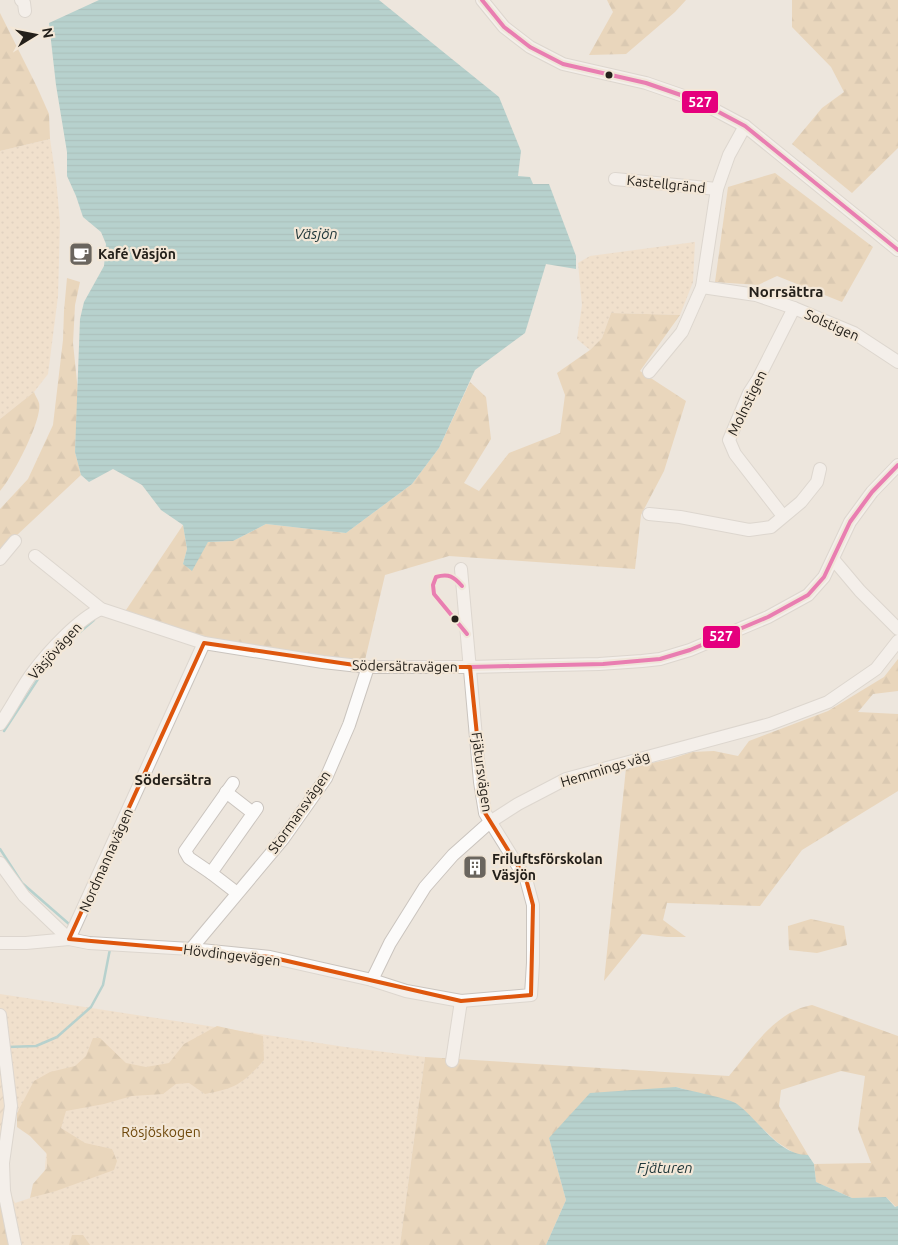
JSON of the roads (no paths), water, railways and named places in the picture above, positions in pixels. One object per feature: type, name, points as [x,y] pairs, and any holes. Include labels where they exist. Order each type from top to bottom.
[{"type":"street","points":[[482,0],[504,27],[530,47],[563,64],[646,83],[698,101],[745,126],[898,250]]},
{"type":"street","points":[[649,372],[682,332],[702,287],[717,189],[729,155],[745,126]]},
{"type":"street","name":"Kastellgränd","points":[[616,179],[717,189]]},
{"type":"street","name":"Solstigen","points":[[702,287],[756,294],[794,308],[854,333],[898,362]]},
{"type":"street","name":"Molnstigen","points":[[783,516],[734,454],[729,440],[749,393],[794,308]]},
{"type":"street","name":"Södersätravägen","points":[[35,556],[100,610],[204,643],[323,662],[368,667],[604,664],[660,659],[698,646],[768,617],[808,595],[824,577],[850,522],[872,492],[898,465]]},
{"type":"street","points":[[649,514],[680,517],[749,530],[770,527],[802,502],[817,482],[820,470]]},
{"type":"street","points":[[0,559],[15,541]]},
{"type":"street","points":[[833,559],[860,591],[898,629]]},
{"type":"street","name":"Fjätursvägen","points":[[461,569],[480,782],[485,813],[526,879],[533,905],[531,995]]},
{"type":"street","name":"Väsjövägen","points":[[0,724],[33,672],[61,640],[92,613],[100,610]]},
{"type":"street","name":"Hemmings väg","points":[[372,980],[390,943],[425,887],[453,855],[490,822],[518,804],[566,778],[770,724],[828,702],[876,669],[898,641]]},
{"type":"street","name":"Nordmannavägen","points":[[70,939],[204,643]]},
{"type":"street","name":"Stormansvägen","points":[[191,949],[283,839],[326,778],[349,725],[368,667]]},
{"type":"street","points":[[211,873],[255,810],[230,788],[185,852],[189,858],[238,893]]},
{"type":"street","points":[[0,863],[24,896],[70,939]]},
{"type":"street","name":"Hövdingevägen","points":[[0,942],[26,943],[70,939],[89,943],[191,949],[270,957],[372,980],[406,991],[461,1002],[531,995]]},
{"type":"street","points":[[452,1061],[461,1002]]},
{"type":"street","points":[[0,1015],[12,1106],[3,1163],[4,1191],[15,1245]]},
{"type":"water","name":"Väsjön","points":[[99,0],[379,0],[499,97],[521,151],[518,176],[530,177],[533,184],[549,184],[576,256],[576,269],[546,264],[525,333],[475,370],[439,448],[412,484],[346,533],[266,524],[233,541],[208,542],[192,571],[183,564],[187,549],[183,525],[161,510],[142,485],[113,469],[89,482],[81,475],[75,452],[80,319],[84,302],[104,266],[106,244],[101,232],[83,217],[67,176],[67,152],[56,85],[49,23]]},
{"type":"water","name":"Fjäturen","points":[[676,1087],[718,1097],[737,1104],[778,1143],[797,1153],[808,1155],[814,1164],[816,1182],[852,1198],[886,1197],[895,1207],[898,1206],[898,1245],[546,1245],[566,1200],[549,1138],[590,1093]]},
{"type":"waterway","points":[[44,671],[67,643],[94,620]]},
{"type":"waterway","points":[[4,731],[38,679]]},
{"type":"waterway","points":[[0,849],[22,883],[69,924]]},
{"type":"waterway","points":[[7,1047],[36,1046],[57,1037],[91,1007],[103,985],[110,949]]},
{"type":"place","name":"Kafé Väsjön","points":[[81,254]]},
{"type":"place","name":"Friluftsförskolan Väsjön","points":[[475,867]]},
{"type":"district","name":"Norrsättra","points":[[786,291]]},
{"type":"district","name":"Södersätra","points":[[173,779]]},
{"type":"park label","name":"Rösjöskogen","points":[[161,1132]]}]
